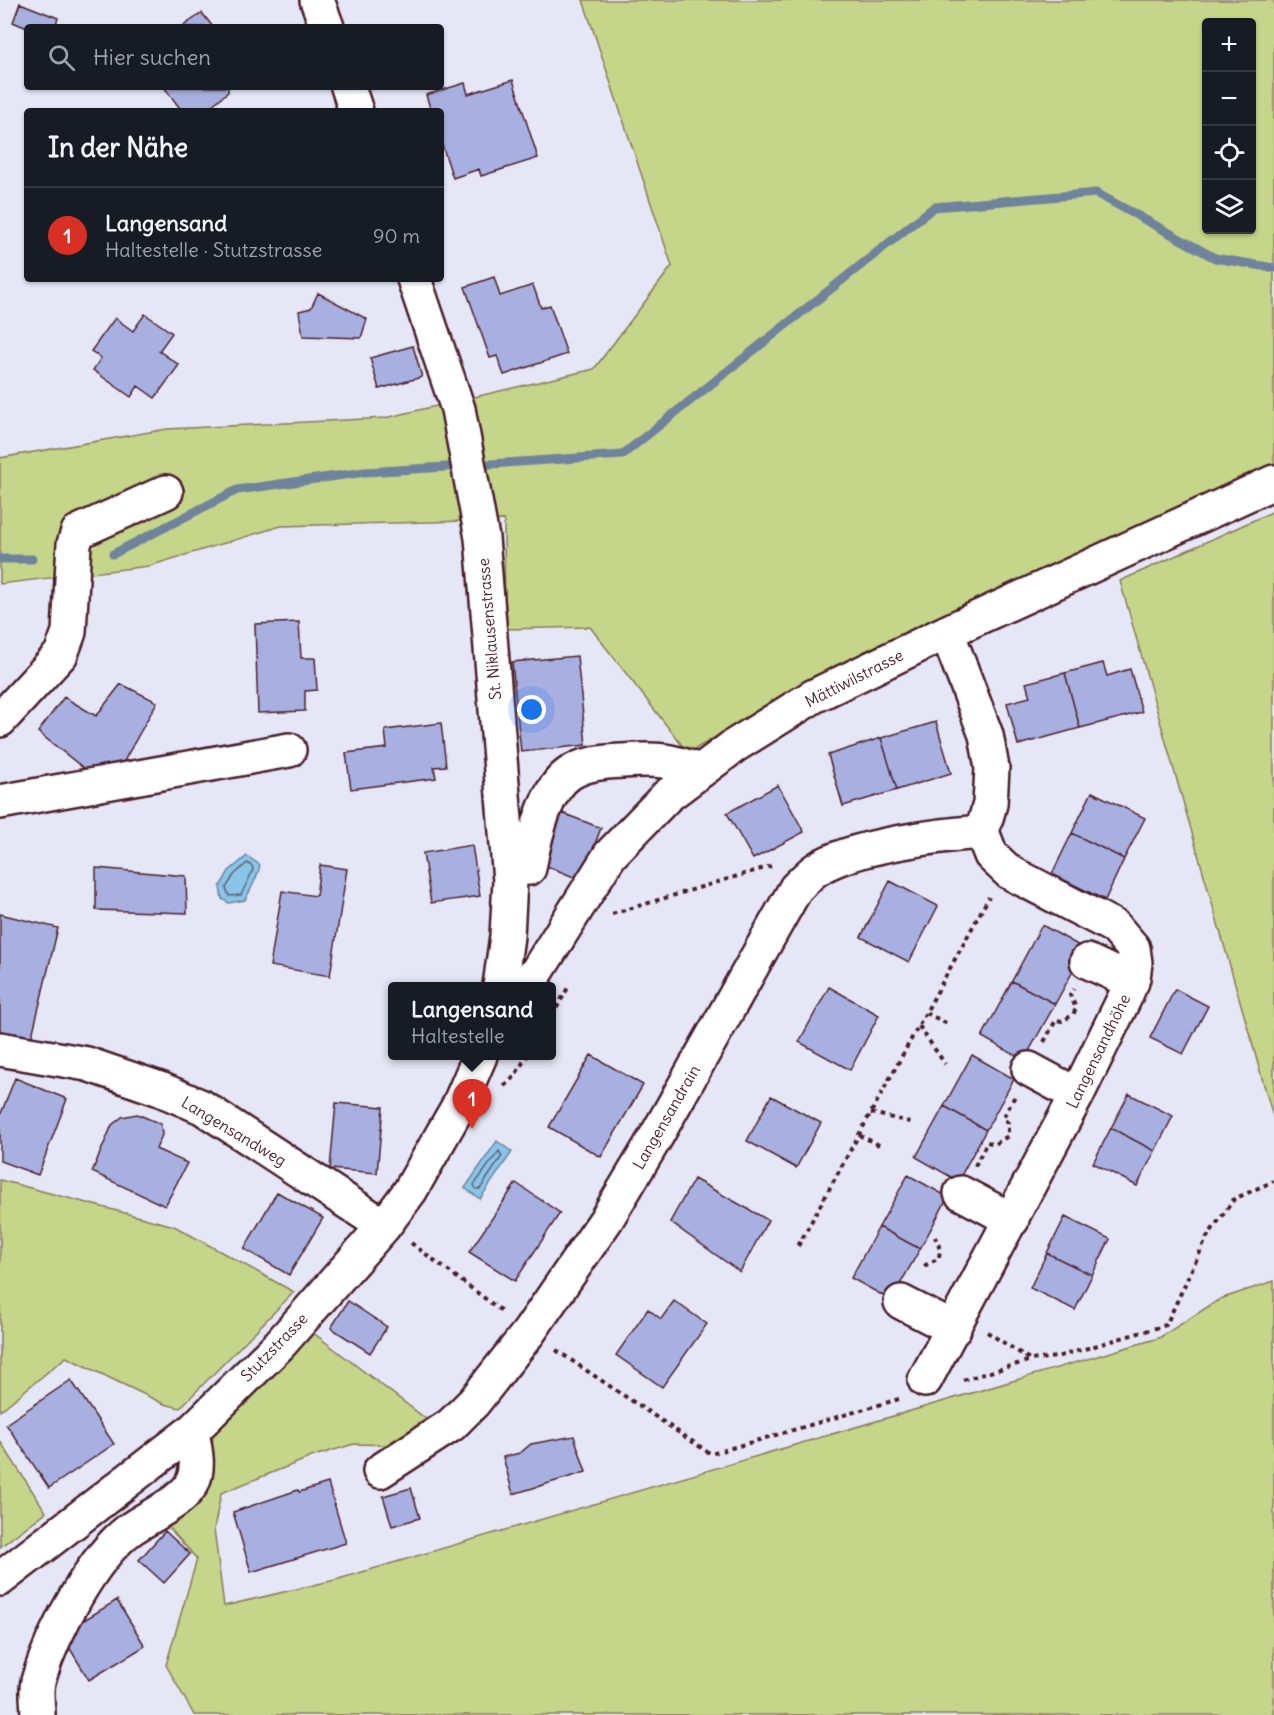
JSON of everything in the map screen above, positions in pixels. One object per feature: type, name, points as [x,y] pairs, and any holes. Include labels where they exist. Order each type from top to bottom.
[{"type":"street","points":[[317,0],[326,24]]},
{"type":"street","points":[[349,90],[355,108]]},
{"type":"street","name":"St. Niklausenstrasse","points":[[415,282],[458,409],[482,538],[509,869],[507,936],[501,982]]},
{"type":"street","name":"Mättiwilstrasse","points":[[525,982],[537,973],[610,855],[667,796],[699,771],[814,696],[947,632],[1274,482]]},
{"type":"street","points":[[0,720],[61,654],[69,632],[74,544],[78,532],[166,492]]},
{"type":"street","points":[[947,632],[986,735],[992,768],[990,804],[982,832]]},
{"type":"street","points":[[0,802],[289,750]]},
{"type":"street","points":[[509,869],[530,868],[538,827],[555,788],[570,773],[596,763],[655,760],[671,760],[699,771]]},
{"type":"street","name":"Langensandhöhe","points":[[915,1388],[958,1321],[1012,1220],[1132,982],[1133,948],[1122,934],[1096,915],[1010,872],[991,855],[982,832]]},
{"type":"street","name":"Langensandrain","points":[[380,1471],[451,1425],[474,1402],[529,1332],[606,1220],[657,1135],[796,888],[818,869],[852,855],[928,837],[982,832]]},
{"type":"street","points":[[1088,961],[1132,982]]},
{"type":"street","name":"Langensandweg","points":[[0,1049],[87,1064],[160,1089],[202,1107],[384,1226]]},
{"type":"street","name":"Stutzstrasse","points":[[0,1579],[192,1431],[280,1344],[384,1226],[436,1147],[458,1107],[478,1060]]},
{"type":"street","points":[[1029,1070],[1077,1095]]},
{"type":"street","points":[[961,1193],[1012,1220]]},
{"type":"street","points":[[901,1302],[958,1321]]},
{"type":"street","points":[[38,1715],[38,1681],[68,1610],[100,1561],[129,1529],[174,1502],[193,1482],[197,1462],[192,1431]]},
{"type":"path","points":[[604,918],[782,863]]},
{"type":"path","points":[[798,1245],[992,893]]},
{"type":"path","points":[[556,1010],[569,989],[568,981]]},
{"type":"path","points":[[926,1013],[948,1024]]},
{"type":"path","points":[[919,1026],[945,1064]]},
{"type":"path","points":[[871,1113],[914,1122]]},
{"type":"path","points":[[859,1135],[881,1146]]},
{"type":"path","points":[[962,1380],[1031,1360],[1057,1357],[1166,1325],[1207,1237],[1234,1199],[1274,1181]]},
{"type":"path","points":[[924,1266],[939,1258],[940,1249],[935,1237]]},
{"type":"path","points":[[958,1321],[1031,1360]]},
{"type":"path","points":[[711,1454],[915,1388]]},
{"type":"green space","points":[[583,0],[1274,0],[1274,463],[865,651],[688,753],[590,627],[505,629],[504,520],[281,526],[149,566],[0,584],[0,458],[167,429],[385,418],[594,369],[672,266]]},
{"type":"green space","points":[[1274,511],[1274,1120],[1120,581]]},
{"type":"green space","points":[[0,1180],[174,1226],[294,1292],[180,1408],[164,1404],[66,1357],[0,1411]]},
{"type":"green space","points":[[1274,1281],[1274,1715],[194,1715],[166,1665],[197,1559],[163,1521],[186,1513],[197,1503],[209,1475],[213,1433],[312,1332],[434,1425],[395,1445],[354,1444],[314,1456],[221,1493],[214,1529],[224,1606],[335,1580],[1159,1338],[1220,1299]]},
{"type":"green space","points":[[0,1441],[46,1512],[0,1547]]},
{"type":"water","points":[[247,856],[260,865],[256,878],[245,900],[229,903],[222,899],[220,887],[229,871]]},
{"type":"water","points":[[497,1141],[512,1152],[480,1199],[465,1188]]},
{"type":"building","points":[[20,3],[58,18],[56,24],[24,24],[24,27],[13,22]]},
{"type":"building","points":[[202,13],[211,24],[186,24]]},
{"type":"building","points":[[513,80],[538,158],[481,176],[479,169],[453,178],[444,151],[444,108],[430,108],[426,95],[465,83],[468,94]]},
{"type":"building","points":[[166,90],[228,90],[209,108],[180,108]]},
{"type":"building","points":[[494,277],[500,296],[533,285],[541,308],[550,305],[567,354],[504,375],[497,356],[490,358],[465,287]]},
{"type":"building","points":[[318,293],[367,319],[361,338],[303,336],[299,311],[311,308]]},
{"type":"building","points":[[145,314],[172,333],[159,351],[179,365],[155,398],[138,386],[131,397],[93,370],[101,358],[91,351],[115,318],[133,331]]},
{"type":"building","points":[[413,346],[422,377],[379,389],[370,358]]},
{"type":"building","points":[[299,622],[301,658],[315,658],[317,690],[305,691],[305,711],[258,713],[255,624]]},
{"type":"building","points":[[577,656],[586,745],[521,752],[512,662]]},
{"type":"building","points":[[1103,663],[1107,676],[1130,669],[1142,712],[1080,728],[1065,673]]},
{"type":"building","points":[[1065,673],[1080,728],[1018,745],[1007,703],[1030,697],[1026,683]]},
{"type":"building","points":[[121,684],[157,702],[124,761],[109,774],[86,770],[38,732],[64,697],[96,716]]},
{"type":"building","points":[[936,722],[951,773],[897,790],[881,738]]},
{"type":"building","points":[[441,723],[446,766],[434,767],[436,778],[351,789],[346,753],[387,748],[385,730]]},
{"type":"building","points":[[881,738],[897,790],[843,806],[828,755]]},
{"type":"building","points":[[778,785],[804,832],[753,859],[727,813]]},
{"type":"building","points":[[1092,792],[1145,818],[1124,859],[1072,833]]},
{"type":"building","points":[[562,813],[601,828],[581,880],[542,864]]},
{"type":"building","points":[[1072,833],[1124,859],[1105,900],[1052,874]]},
{"type":"building","points":[[472,845],[480,896],[431,903],[423,853]]},
{"type":"building","points":[[320,865],[347,869],[330,976],[270,966],[282,891],[316,896]]},
{"type":"building","points":[[96,868],[186,876],[187,913],[96,910]]},
{"type":"building","points":[[890,881],[938,906],[909,962],[861,937]]},
{"type":"building","points":[[0,914],[58,928],[31,1040],[0,1033]]},
{"type":"building","points":[[1042,925],[1085,949],[1055,1004],[1012,981]]},
{"type":"building","points":[[1012,981],[1055,1004],[1024,1060],[982,1037]]},
{"type":"building","points":[[829,987],[879,1015],[850,1070],[799,1042]]},
{"type":"building","points":[[1175,989],[1208,1006],[1183,1054],[1150,1038]]},
{"type":"building","points":[[591,1055],[643,1085],[601,1157],[549,1127]]},
{"type":"building","points":[[972,1055],[1014,1079],[986,1130],[944,1106]]},
{"type":"building","points":[[15,1078],[67,1099],[38,1175],[0,1161],[0,1116]]},
{"type":"building","points":[[1129,1094],[1173,1116],[1155,1151],[1111,1128]]},
{"type":"building","points":[[771,1096],[821,1123],[796,1168],[747,1141]]},
{"type":"building","points":[[336,1103],[383,1107],[377,1173],[330,1169]]},
{"type":"building","points":[[944,1106],[986,1130],[958,1181],[916,1157]]},
{"type":"building","points":[[137,1114],[161,1124],[162,1135],[156,1149],[187,1163],[165,1206],[92,1172],[112,1125],[122,1117]]},
{"type":"building","points":[[1111,1128],[1155,1151],[1137,1186],[1093,1163]]},
{"type":"building","points":[[908,1175],[948,1197],[920,1249],[879,1227]]},
{"type":"building","points":[[694,1179],[768,1220],[740,1272],[670,1222]]},
{"type":"building","points":[[516,1183],[560,1213],[515,1281],[469,1252]]},
{"type":"building","points":[[277,1192],[323,1218],[289,1275],[244,1249]]},
{"type":"building","points":[[1065,1217],[1110,1239],[1092,1275],[1047,1253]]},
{"type":"building","points":[[879,1227],[920,1249],[891,1300],[851,1278]]},
{"type":"building","points":[[1047,1253],[1092,1275],[1075,1310],[1030,1288]]},
{"type":"building","points":[[348,1301],[387,1327],[370,1353],[331,1328]]},
{"type":"building","points":[[674,1301],[707,1324],[662,1387],[616,1355],[648,1309],[661,1319]]},
{"type":"building","points":[[71,1380],[114,1444],[49,1488],[6,1424]]},
{"type":"building","points":[[574,1436],[586,1472],[513,1494],[503,1457],[520,1453],[531,1444]]},
{"type":"building","points":[[328,1483],[346,1543],[251,1572],[233,1512],[298,1490],[299,1492]]},
{"type":"building","points":[[411,1488],[420,1518],[392,1526],[383,1496]]},
{"type":"building","points":[[165,1531],[190,1554],[164,1583],[139,1560]]},
{"type":"building","points":[[117,1600],[145,1646],[89,1680],[61,1634]]},
{"type":"waterway","points":[[475,465],[622,455],[934,207],[1096,193],[1215,258],[1274,268]]},
{"type":"waterway","points":[[113,554],[237,490],[365,472],[462,466]]},
{"type":"waterway","points":[[0,559],[32,559]]},
{"type":"place","name":"Langensand","points":[[472,1129]]}]
